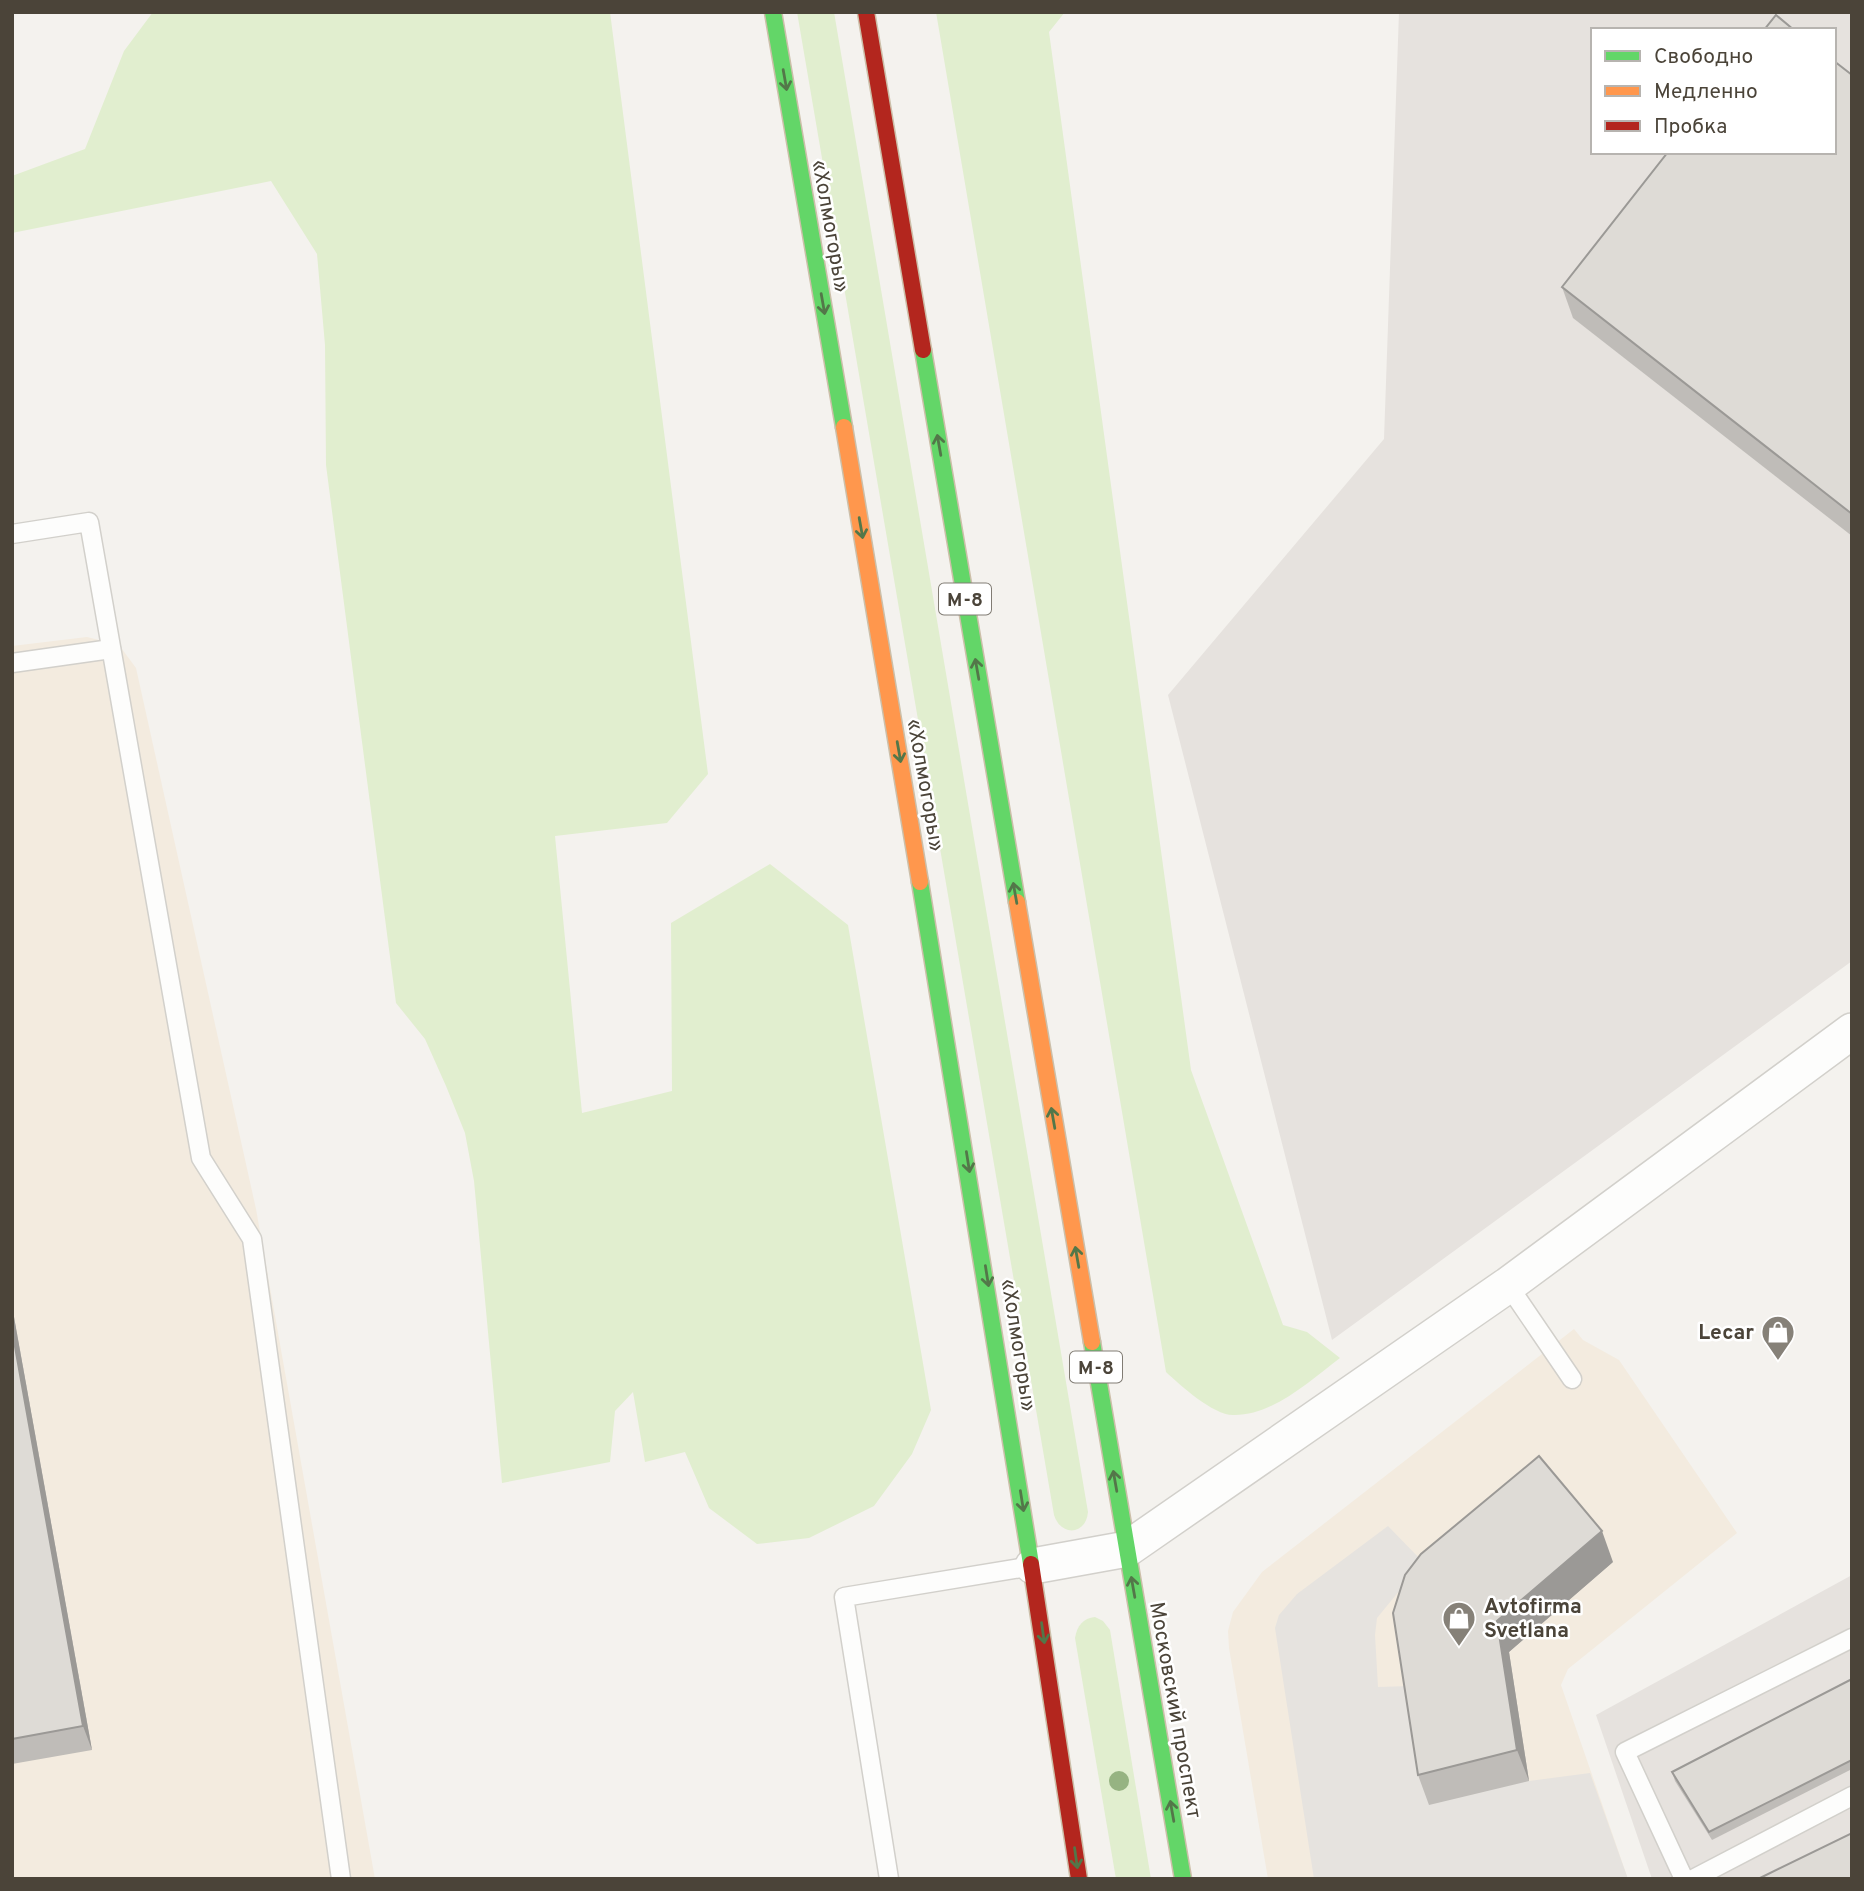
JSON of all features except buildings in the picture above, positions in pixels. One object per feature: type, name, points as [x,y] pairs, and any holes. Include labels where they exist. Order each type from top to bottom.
[{"type":"highway","name":"«Холмогоры»","points":[[773,12],[956,1087],[1033,1566]]},
{"type":"highway","name":"М-8","points":[[866,12],[1127,1549]]},
{"type":"highway","name":"Московский проспект","points":[[1127,1549],[1183,1879]]},
{"type":"highway","points":[[1033,1566],[1079,1879]]},
{"type":"street","points":[[1033,1566],[1127,1549],[1508,1285],[1852,1031]]},
{"type":"lane","points":[[12,534],[89,522],[201,1158],[252,1240],[341,1879]]},
{"type":"lane","points":[[12,663],[111,649]]},
{"type":"lane","points":[[1508,1285],[1572,1378]]},
{"type":"lane","points":[[889,1879],[844,1597],[1033,1566]]},
{"type":"lane","points":[[1684,1879],[1625,1752],[1852,1639]]},
{"type":"lane","points":[[1693,1879],[1852,1796]]},
{"type":"shaded area","points":[[1399,12],[1852,12],[1852,961],[1332,1340],[1168,695],[1384,439]]},
{"type":"shaded area","points":[[87,637],[119,645],[136,668],[256,1209],[375,1879],[12,1879],[12,646]]},
{"type":"shaded area","points":[[1574,1329],[1583,1340],[1619,1360],[1737,1533],[1568,1669],[1561,1685],[1628,1879],[1268,1879],[1229,1648],[1228,1631],[1233,1612],[1262,1572]]},
{"type":"shaded area","points":[[1388,1526],[1423,1562],[1377,1618],[1375,1635],[1378,1687],[1411,1686],[1529,1781],[1590,1773],[1628,1879],[1314,1879],[1275,1628],[1279,1615],[1297,1594]]},
{"type":"shaded area","points":[[1852,1575],[1852,1879],[1652,1879],[1596,1715]]},
{"type":"green space","points":[[153,12],[610,12],[708,774],[667,823],[555,836],[582,1113],[672,1091],[671,923],[770,864],[848,925],[931,1410],[912,1454],[874,1506],[809,1538],[757,1544],[709,1508],[685,1452],[645,1462],[633,1392],[615,1411],[610,1462],[502,1483],[474,1181],[465,1133],[425,1039],[396,1003],[326,465],[325,345],[317,254],[271,181],[12,233],[12,176],[85,149],[124,51]]},
{"type":"green space","points":[[797,12],[834,12],[1088,1512],[1083,1525],[1073,1530],[1062,1527],[1054,1515]]},
{"type":"green space","points":[[936,12],[1065,12],[1049,32],[1191,1070],[1283,1325],[1307,1332],[1340,1358],[1290,1396],[1248,1414],[1225,1414],[1216,1410],[1166,1372]]},
{"type":"green space","points":[[1095,1617],[1103,1621],[1110,1630],[1151,1879],[1116,1879],[1075,1638],[1081,1623]]},
{"type":"traffic: fast","points":[[773,12],[844,427]]},
{"type":"traffic: fast","points":[[923,350],[1017,902]]},
{"type":"traffic: fast","points":[[920,882],[1031,1564]]},
{"type":"traffic: fast","points":[[1092,1342],[1183,1879]]},
{"type":"traffic: slow","points":[[844,427],[920,882]]},
{"type":"traffic: slow","points":[[1017,902],[1092,1342]]},
{"type":"traffic: jam","points":[[866,12],[923,350]]},
{"type":"traffic: jam","points":[[1031,1564],[1079,1879]]},
{"type":"place","name":"Lecar","points":[[1778,1362]]},
{"type":"place","name":"Avtofirma Svetlana","points":[[1459,1648]]}]
